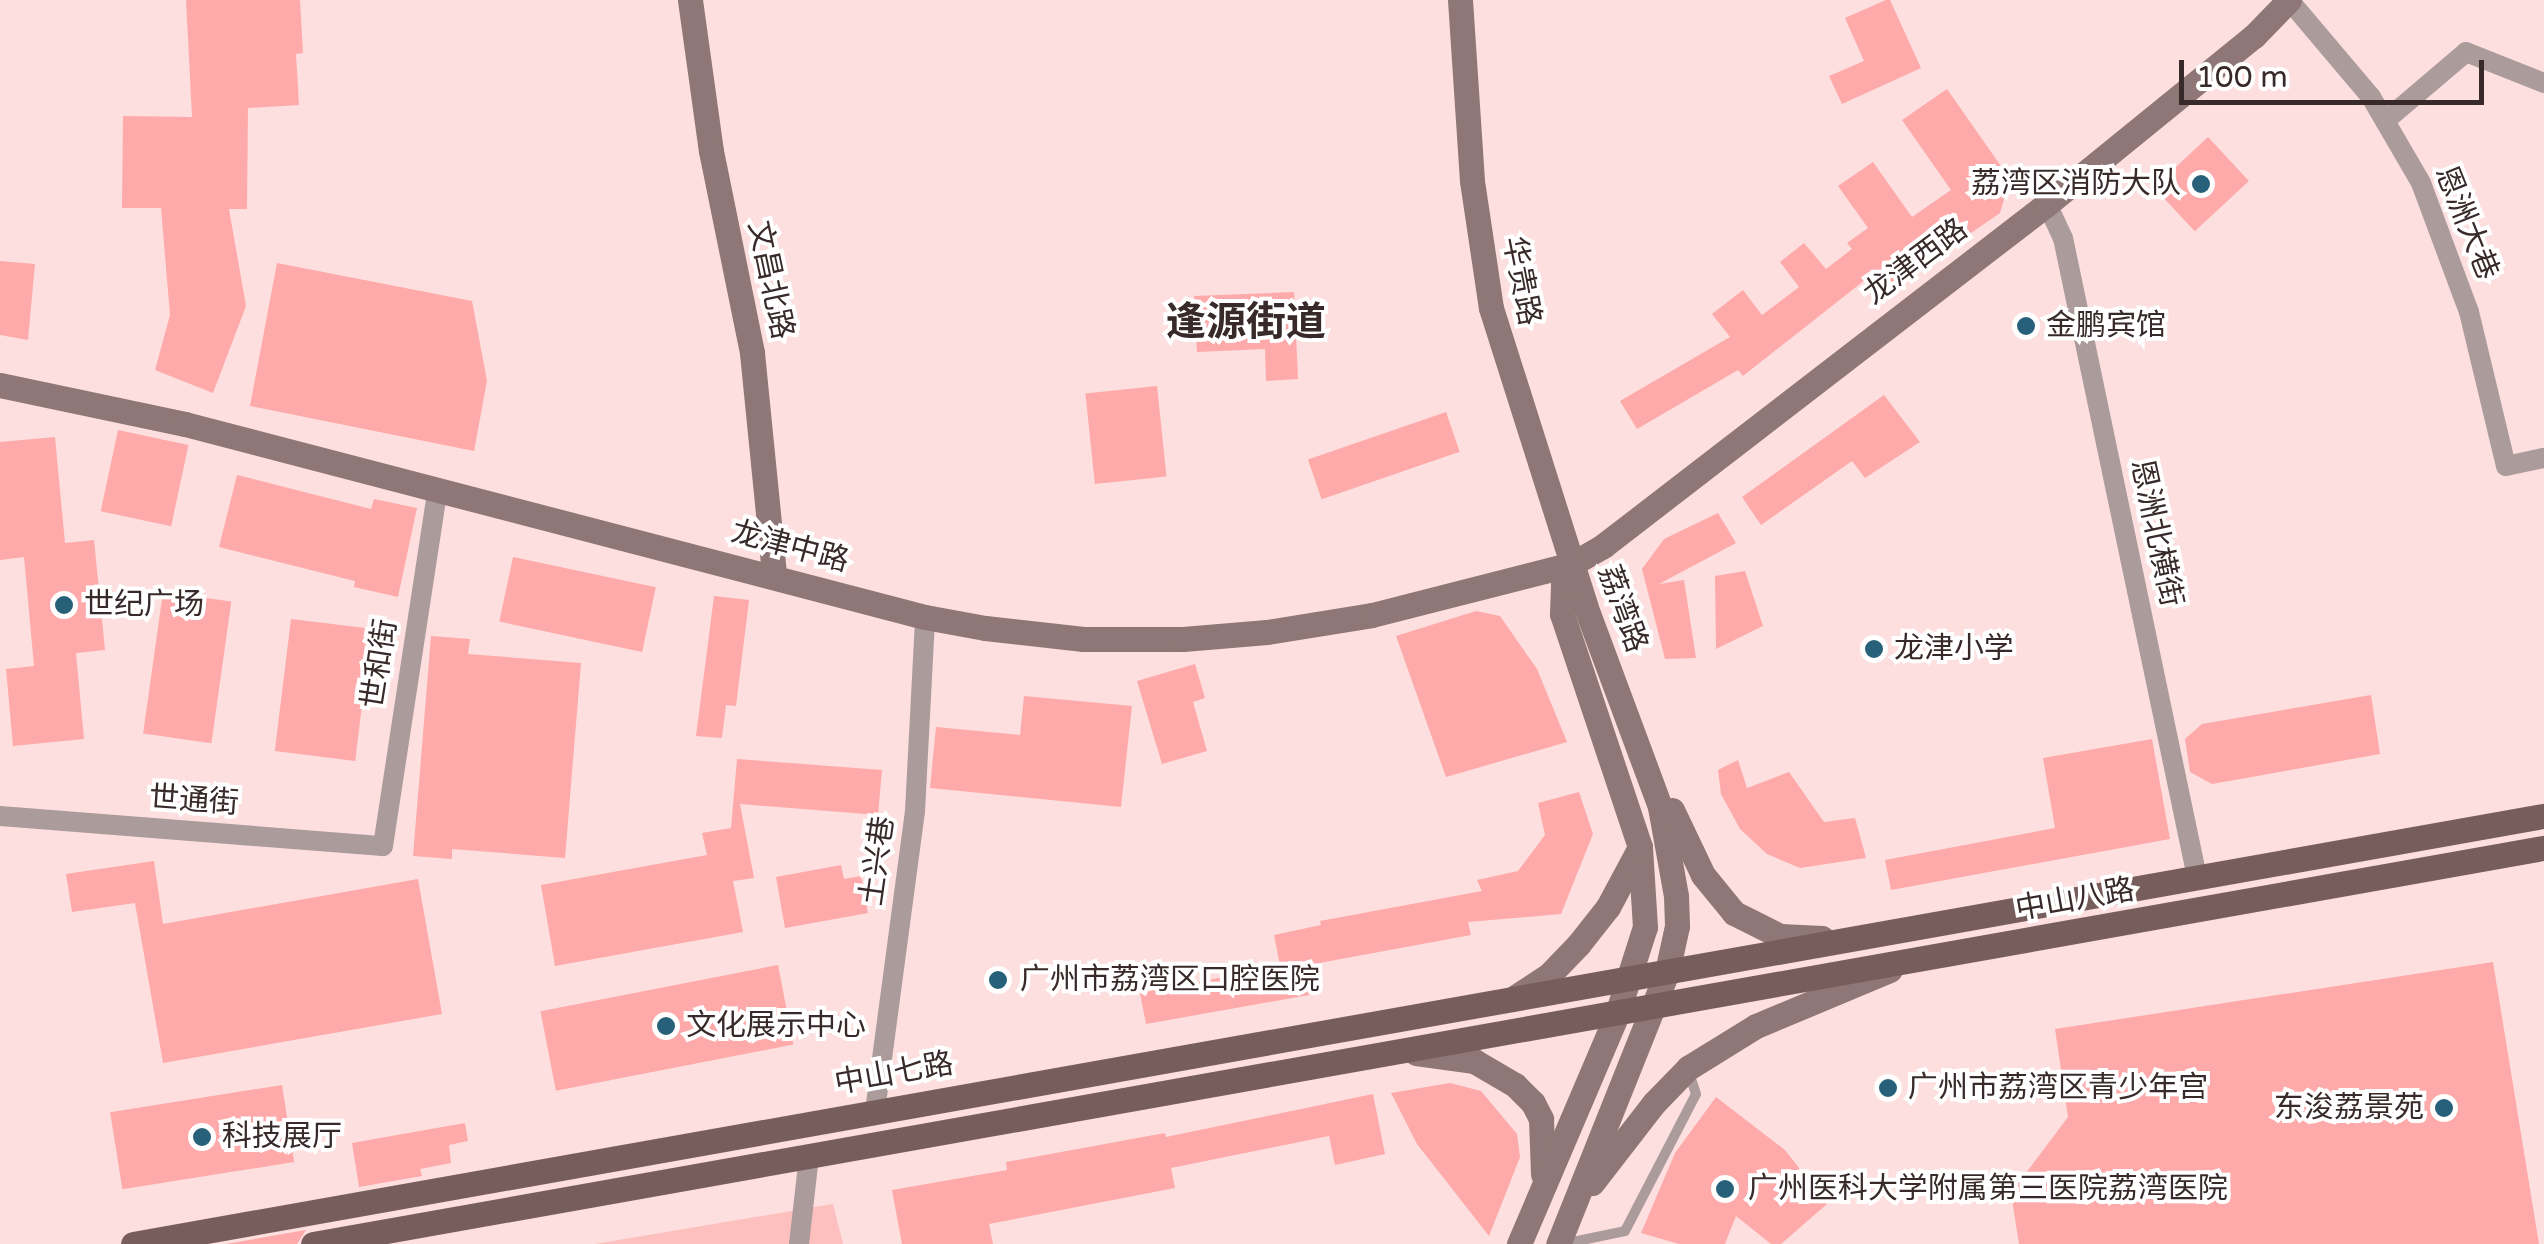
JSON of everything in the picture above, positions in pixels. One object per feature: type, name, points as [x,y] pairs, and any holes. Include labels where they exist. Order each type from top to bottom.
[{"type":"main road","name":"文昌北路","points":[[690,0],[719,198],[752,353],[774,575]]},
{"type":"main road","name":"华贵路","points":[[1460,0],[1472,181],[1485,274],[1508,369],[1572,564]]},
{"type":"main road","name":"龙津西路","points":[[1572,564],[1603,546],[2047,204],[2254,36],[2289,0]]},
{"type":"main road","name":"龙津中路","points":[[0,386],[132,410],[925,617],[1042,636],[1183,639],[1267,632],[1372,615],[1572,564]]},
{"type":"main road","name":"荔湾路","points":[[1560,1244],[1653,1008],[1677,926],[1670,845],[1642,752],[1572,564]]},
{"type":"main road","name":"荔湾路","points":[[1519,1244],[1618,1014],[1645,927],[1640,847],[1562,614],[1562,583],[1572,564]]},
{"type":"main road","points":[[1642,752],[1703,876],[1734,913],[1780,936],[1872,934]]},
{"type":"main road","name":"中山八路","points":[[1666,972],[2544,816]]},
{"type":"main road","points":[[1509,1001],[1549,975],[1578,944],[1608,907],[1640,847]]},
{"type":"main road","name":"中山八路","points":[[1618,1014],[2544,848]]},
{"type":"main road","points":[[1560,1244],[1597,1176],[1654,1103],[1688,1068],[1756,1026],[1904,964]]},
{"type":"main road","name":"中山七路","points":[[134,1244],[1666,972]]},
{"type":"main road","points":[[313,1244],[1618,1014]]},
{"type":"main road","points":[[1396,1052],[1454,1055],[1516,1084],[1541,1119],[1545,1159],[1540,1194]]},
{"type":"street","name":"恩洲大巷","points":[[2289,0],[2371,97],[2421,182],[2469,312],[2506,466],[2544,458]]},
{"type":"street","points":[[2385,121],[2466,52],[2544,84]]},
{"type":"street","name":"恩洲北横街","points":[[2047,204],[2063,238],[2197,877]]},
{"type":"street","name":"世和街","points":[[383,846],[437,492]]},
{"type":"street","name":"土兴巷","points":[[875,1111],[916,811],[925,617]]},
{"type":"street","name":"世通街","points":[[0,816],[383,846]]},
{"type":"street","points":[[798,1244],[809,1156]]},
{"type":"lane","points":[[1560,1244],[1626,1232],[1696,1094],[1688,1068]]},
{"type":"shaded area","points":[[833,1204],[843,1244],[595,1244]]},
{"type":"building","points":[[186,0],[300,0],[303,53],[296,54],[299,105],[248,108],[247,209],[229,209],[246,306],[213,393],[155,370],[170,315],[161,208],[122,208],[123,116],[192,117]]},
{"type":"building","points":[[1890,0],[1921,68],[1842,104],[1829,76],[1864,61],[1845,18]]},
{"type":"building","points":[[1947,89],[2010,179],[2000,213],[1883,294],[1870,276],[1743,376],[1738,370],[1637,429],[1620,401],[1730,337],[1712,314],[1743,290],[1762,315],[1799,287],[1780,262],[1804,243],[1826,269],[1852,249],[1847,243],[1868,228],[1838,186],[1873,162],[1912,217],[1951,190],[1902,120]]},
{"type":"building","name":"荔湾区消防大队","points":[[2208,137],[2249,181],[2195,231],[2154,187]]},
{"type":"building","points":[[0,261],[35,264],[28,340],[0,335]]},
{"type":"building","points":[[277,263],[472,301],[487,381],[474,451],[250,406]]},
{"type":"building","points":[[1294,292],[1298,379],[1266,381],[1265,349],[1197,352],[1194,296]]},
{"type":"building","points":[[1157,386],[1167,477],[1095,484],[1085,394]]},
{"type":"building","points":[[1884,395],[1920,442],[1865,478],[1852,461],[1761,525],[1742,497]]},
{"type":"building","points":[[1446,412],[1460,452],[1322,499],[1308,460]]},
{"type":"building","points":[[118,430],[188,445],[171,526],[101,511]]},
{"type":"building","name":"世纪广场","points":[[55,437],[65,543],[94,540],[105,650],[76,653],[84,739],[13,746],[6,669],[34,666],[24,557],[0,560],[0,442]]},
{"type":"building","points":[[237,475],[371,509],[374,499],[417,508],[398,597],[354,587],[355,581],[219,547]]},
{"type":"building","points":[[1718,513],[1736,543],[1659,584],[1684,580],[1696,658],[1665,659],[1642,569],[1664,539]]},
{"type":"building","points":[[513,557],[656,587],[642,652],[499,622]]},
{"type":"building","points":[[1745,571],[1763,626],[1716,649],[1715,576]]},
{"type":"building","name":"世纪广场","points":[[163,592],[231,602],[211,743],[143,734]]},
{"type":"building","points":[[714,596],[749,600],[736,706],[726,705],[722,738],[696,736]]},
{"type":"building","points":[[1476,611],[1500,616],[1537,669],[1567,742],[1446,777],[1396,636]]},
{"type":"building","name":"世纪广场","points":[[291,619],[371,629],[355,761],[275,751]]},
{"type":"building","points":[[431,636],[470,639],[468,654],[581,663],[565,858],[452,849],[452,859],[413,856]]},
{"type":"building","points":[[1195,664],[1205,698],[1193,702],[1207,751],[1162,764],[1137,681]]},
{"type":"building","points":[[2371,695],[2380,754],[2212,784],[2190,772],[2185,739],[2202,724]]},
{"type":"building","points":[[1024,696],[1132,706],[1121,807],[930,788],[936,727],[1020,735]]},
{"type":"building","points":[[2152,739],[2170,839],[1891,890],[1885,860],[2055,828],[2043,758]]},
{"type":"building","points":[[737,759],[882,770],[878,815],[740,804],[754,878],[733,881],[743,932],[555,966],[541,885],[707,855],[702,833],[731,828]]},
{"type":"building","points":[[1738,760],[1747,788],[1789,772],[1824,822],[1855,818],[1866,858],[1800,868],[1767,854],[1740,829],[1721,794],[1718,770]]},
{"type":"building","points":[[1579,792],[1593,834],[1561,914],[1468,922],[1471,935],[1303,966],[1309,995],[1146,1024],[1140,993],[1229,976],[1231,986],[1282,976],[1274,935],[1321,925],[1320,921],[1482,891],[1477,880],[1518,871],[1545,835],[1538,803]]},
{"type":"building","points":[[154,861],[163,924],[418,879],[442,1014],[163,1063],[135,903],[72,912],[66,874]]},
{"type":"building","points":[[841,865],[844,879],[861,876],[868,913],[785,928],[776,877]]},
{"type":"building","points":[[2493,962],[2539,1244],[2019,1244],[2011,1193],[2068,1117],[2055,1029]]},
{"type":"building","name":"文化展示中心","points":[[778,965],[793,1045],[556,1091],[540,1011]]},
{"type":"building","points":[[1450,1083],[1481,1091],[1517,1134],[1520,1157],[1489,1236],[1417,1144],[1391,1093]]},
{"type":"building","name":"科技展厅","points":[[282,1085],[294,1162],[122,1189],[110,1112]]},
{"type":"building","points":[[1373,1094],[1385,1154],[1335,1165],[1329,1136],[1171,1168],[1175,1188],[989,1224],[993,1244],[902,1244],[892,1190],[1007,1170],[1006,1162],[1165,1133],[1166,1137]]},
{"type":"building","name":"广州医科大学附属第三医院荔湾医院","points":[[1716,1097],[1785,1150],[1827,1204],[1781,1244],[1771,1244],[1736,1216],[1725,1244],[1679,1244],[1641,1233],[1675,1153]]},
{"type":"building","points":[[465,1123],[468,1141],[449,1145],[451,1163],[420,1169],[422,1176],[359,1187],[352,1143]]},
{"type":"building","points":[[306,1230],[297,1244],[226,1244]]},
{"type":"place","name":"荔湾区消防大队","points":[[2201,184]]},
{"type":"place","name":"金鹏宾馆","points":[[2026,326]]},
{"type":"place","name":"世纪广场","points":[[64,605]]},
{"type":"place","name":"龙津小学","points":[[1874,649]]},
{"type":"place","name":"广州市荔湾区口腔医院","points":[[998,980]]},
{"type":"place","name":"文化展示中心","points":[[666,1026]]},
{"type":"place","name":"广州市荔湾区青少年宫","points":[[1888,1088]]},
{"type":"place","name":"东浚荔景苑","points":[[2444,1108]]},
{"type":"place","name":"科技展厅","points":[[202,1137]]},
{"type":"place","name":"广州医科大学附属第三医院荔湾医院","points":[[1725,1189]]},
{"type":"district","name":"逢源街道","points":[[1246,322]]}]
